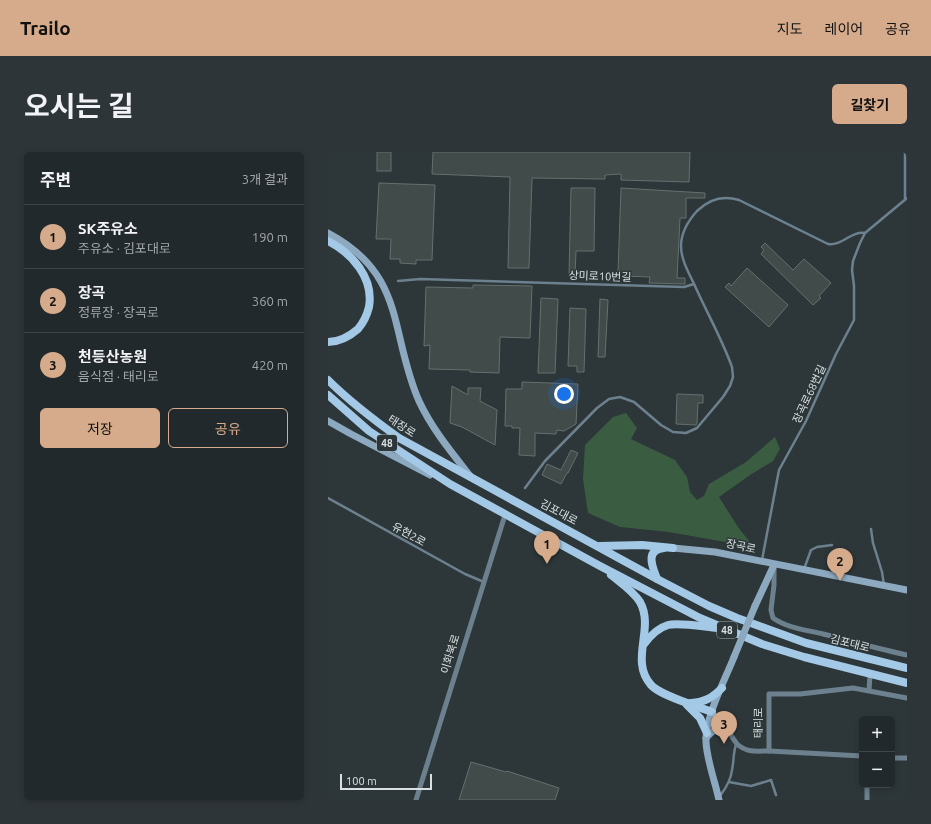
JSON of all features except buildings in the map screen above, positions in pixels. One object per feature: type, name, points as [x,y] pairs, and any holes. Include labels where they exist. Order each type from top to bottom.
[{"type":"main road","points":[[328,241],[350,256],[361,269],[366,279],[370,294],[367,316],[362,325],[352,334],[341,340],[328,342]]},
{"type":"main road","name":"태장로","points":[[328,380],[346,398],[388,430],[472,478]]},
{"type":"main road","name":"태장로","points":[[328,395],[369,431],[450,484]]},
{"type":"main road","name":"김포대로","points":[[472,478],[709,606],[806,643],[907,668]]},
{"type":"main road","name":"48","points":[[450,484],[600,566],[700,618],[723,628],[762,644],[804,658],[907,682]]},
{"type":"main road","points":[[598,546],[642,545],[673,548]]},
{"type":"main road","points":[[657,579],[652,564],[653,554],[660,549],[673,548]]},
{"type":"main road","points":[[600,566],[634,595],[640,603],[645,618],[644,644],[641,661],[645,675],[651,684],[656,689],[712,712]]},
{"type":"main road","points":[[644,644],[653,633],[667,625],[683,624],[723,628]]},
{"type":"main road","points":[[685,702],[707,700],[715,696],[722,688]]},
{"type":"main road","points":[[685,702],[697,715],[706,735]]},
{"type":"street","name":"김포대로","points":[[328,233],[354,250],[368,262],[379,277],[388,295],[395,315],[412,384],[419,401],[436,431],[472,478]]},
{"type":"street","points":[[328,421],[411,466],[450,484]]},
{"type":"street","name":"이화북로","points":[[416,800],[505,514]]},
{"type":"street","name":"장곡로","points":[[673,548],[715,552],[804,570],[906,588]]},
{"type":"street","points":[[719,799],[708,755],[706,735],[712,712],[755,606],[774,564]]},
{"type":"street","points":[[774,564],[772,615],[777,621],[858,644],[907,655]]},
{"type":"street","points":[[869,690],[870,674]]},
{"type":"street","name":"태리로","points":[[712,712],[718,717],[737,744],[744,750],[769,751],[769,694],[800,694],[853,688],[904,697]]},
{"type":"street","points":[[706,735],[715,729],[721,728],[727,730]]},
{"type":"street","points":[[769,751],[859,756]]},
{"type":"street","points":[[895,758],[907,758]]},
{"type":"street","points":[[867,788],[867,800]]},
{"type":"lane","points":[[905,152],[906,198]]},
{"type":"lane","name":"장곡로68번길","points":[[525,488],[545,461],[597,408],[608,399],[620,397],[634,402],[661,425],[673,432],[686,433],[697,428],[723,397],[732,382],[732,367],[683,261],[681,253],[682,236],[687,223],[706,203],[718,198],[726,197],[739,200],[828,244],[836,244],[857,233],[865,233]]},
{"type":"lane","name":"장곡로68번길","points":[[762,562],[779,470],[806,421],[836,354],[854,320],[854,286],[852,266],[860,243],[865,233],[906,198]]},
{"type":"lane","name":"상미로10번길","points":[[398,281],[420,279],[684,287],[694,284]]},
{"type":"lane","name":"유현2로","points":[[328,498],[465,574],[484,582]]},
{"type":"lane","points":[[871,529],[873,543],[882,572],[884,585]]},
{"type":"lane","points":[[804,570],[811,550],[817,547],[832,545]]},
{"type":"lane","points":[[904,697],[907,702]]},
{"type":"lane","points":[[719,799],[729,782],[733,769],[734,753],[737,744]]},
{"type":"lane","points":[[729,782],[751,786],[771,780],[776,795]]},
{"type":"green space","points":[[626,413],[637,428],[631,439],[675,460],[687,477],[690,492],[697,500],[704,496],[709,484],[746,462],[775,437],[780,449],[773,461],[719,497],[738,527],[749,541],[746,548],[731,543],[669,532],[620,527],[588,513],[583,479],[585,445],[613,417]]},
{"type":"place","name":"SK주유소","points":[[547,564]]},
{"type":"place","name":"장곡","points":[[840,581]]},
{"type":"place","name":"천등산농원","points":[[724,744]]}]
